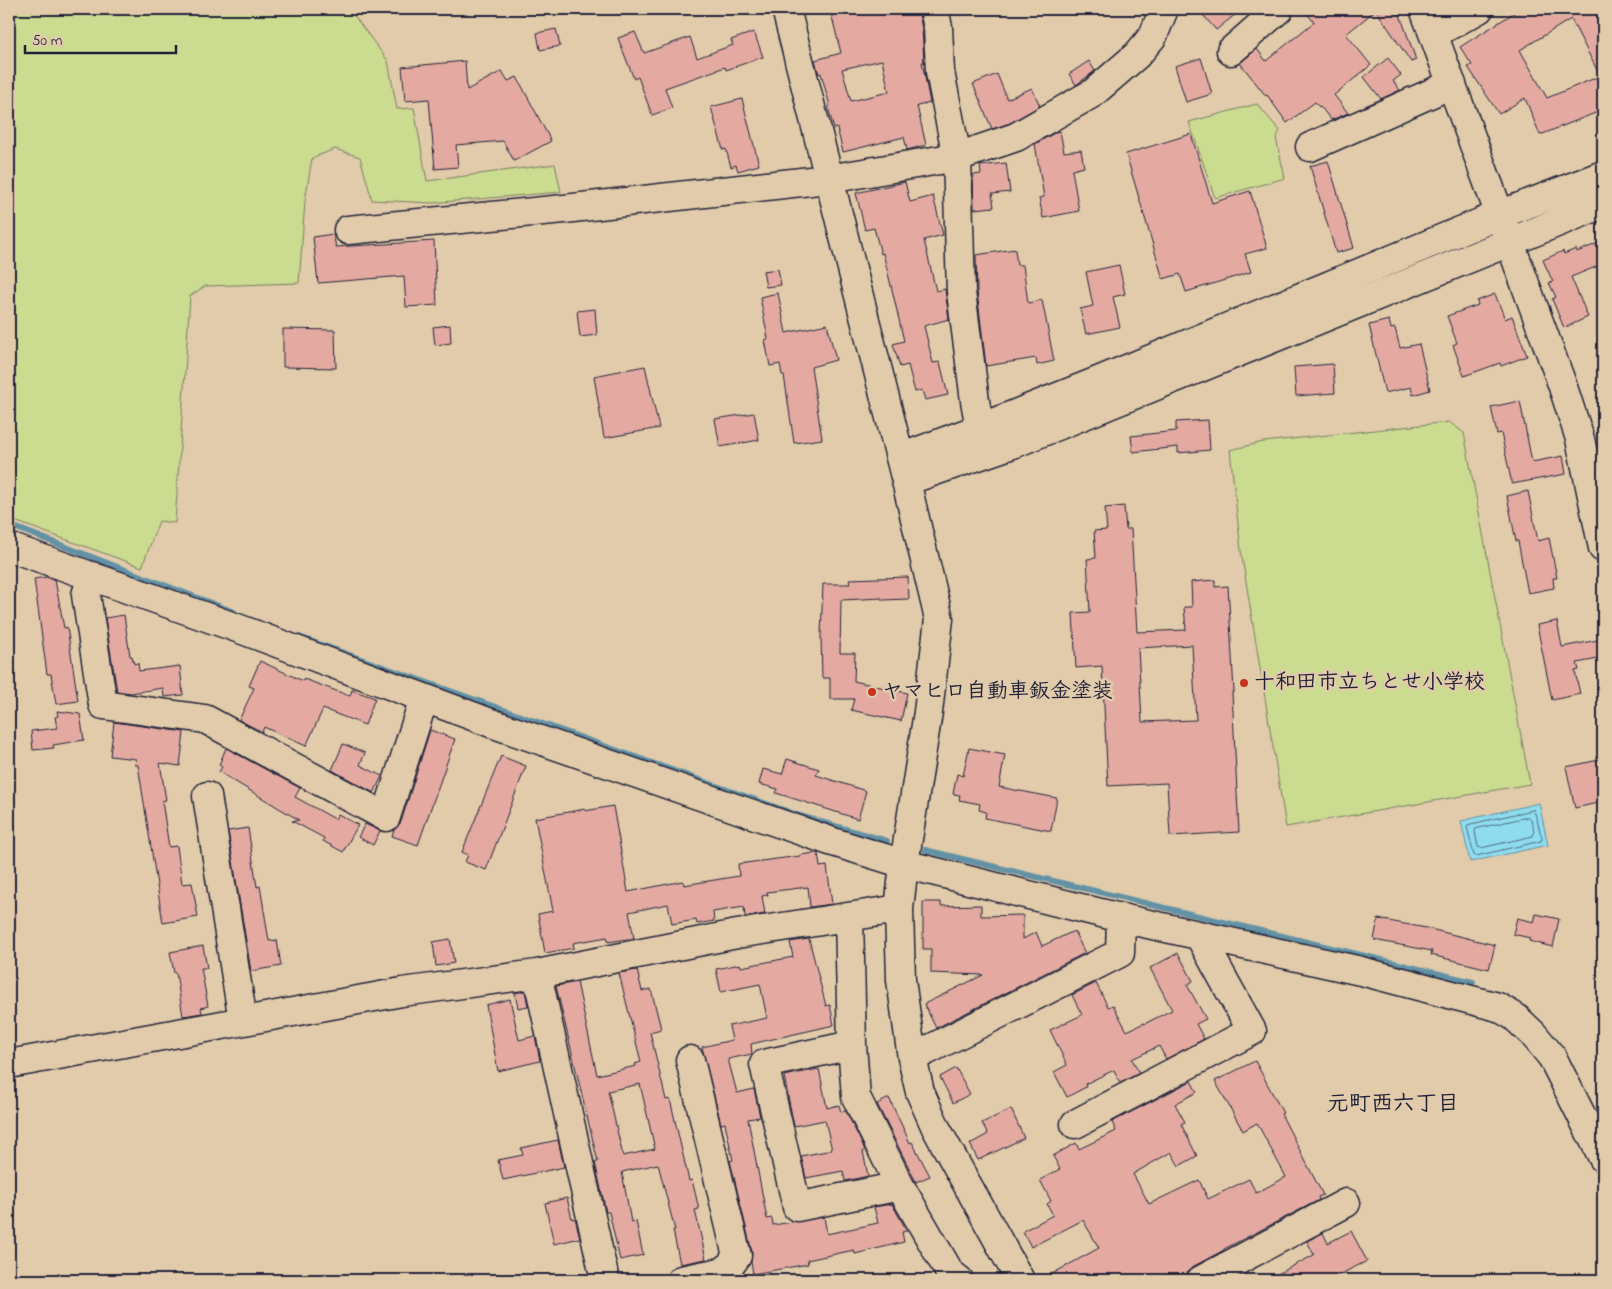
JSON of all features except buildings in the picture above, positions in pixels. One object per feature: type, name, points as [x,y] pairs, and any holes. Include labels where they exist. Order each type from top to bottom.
[{"type":"street","points":[[786,9],[939,619],[928,712],[904,864],[899,909],[901,980],[912,1058],[920,1092],[936,1128],[1017,1280]]},
{"type":"street","points":[[934,9],[938,27],[940,72],[957,156],[961,292],[974,402],[980,428]]},
{"type":"street","points":[[348,230],[574,208],[828,179],[957,156],[1016,137],[1093,93],[1137,55],[1153,36],[1164,9]]},
{"type":"street","points":[[1231,51],[1279,9]]},
{"type":"street","points":[[1424,9],[1562,384],[1580,440],[1603,548]]},
{"type":"street","points":[[1434,34],[1479,9]]},
{"type":"street","points":[[1310,147],[1452,84]]},
{"type":"street","points":[[903,470],[980,428],[1098,382],[1500,215],[1603,175]]},
{"type":"street","points":[[903,470],[1018,442],[1603,204]]},
{"type":"street","points":[[9,547],[240,629],[509,730],[833,842],[904,864],[1121,918],[1361,971],[1498,1007],[1515,1017],[1533,1034],[1552,1057],[1603,1158]]},
{"type":"street","points":[[92,576],[86,594],[103,705],[205,719],[386,817],[424,698]]},
{"type":"street","points":[[206,796],[243,1021]]},
{"type":"street","points":[[9,1064],[402,992],[537,974],[737,934],[899,909]]},
{"type":"street","points":[[849,917],[852,1045],[856,1096],[900,1186],[950,1273],[959,1280]]},
{"type":"street","points":[[912,1058],[1120,953],[1121,918]]},
{"type":"street","points":[[1075,1124],[1252,1031],[1199,935]]},
{"type":"street","points":[[537,974],[605,1280]]},
{"type":"street","points":[[852,1045],[764,1064],[797,1206],[900,1186]]},
{"type":"street","points":[[680,1280],[726,1271],[737,1256],[690,1060]]},
{"type":"street","points":[[1201,1280],[1346,1203]]},
{"type":"green space","points":[[9,9],[349,9],[388,61],[397,109],[414,108],[427,181],[555,164],[561,192],[431,203],[372,200],[360,157],[335,149],[312,158],[305,201],[299,283],[205,286],[190,296],[175,523],[159,521],[142,567],[9,519]]},
{"type":"green space","points":[[1257,104],[1280,131],[1276,138],[1285,178],[1215,198],[1189,122]]},
{"type":"green space","points":[[1449,422],[1464,433],[1530,784],[1286,827],[1241,551],[1230,450],[1263,442]]},
{"type":"water","points":[[1539,803],[1548,845],[1470,862],[1461,821]]},
{"type":"waterway","points":[[9,525],[234,612]]},
{"type":"waterway","points":[[299,637],[800,816],[887,841]]},
{"type":"waterway","points":[[925,850],[1473,982]]},
{"type":"place","name":"十和田市立ちとせ小学校","points":[[1244,683]]},
{"type":"place","name":"ヤマヒロ自動車鈑金塗装","points":[[872,692]]},
{"type":"district","name":"元町西六丁目","points":[[1393,1105]]}]
